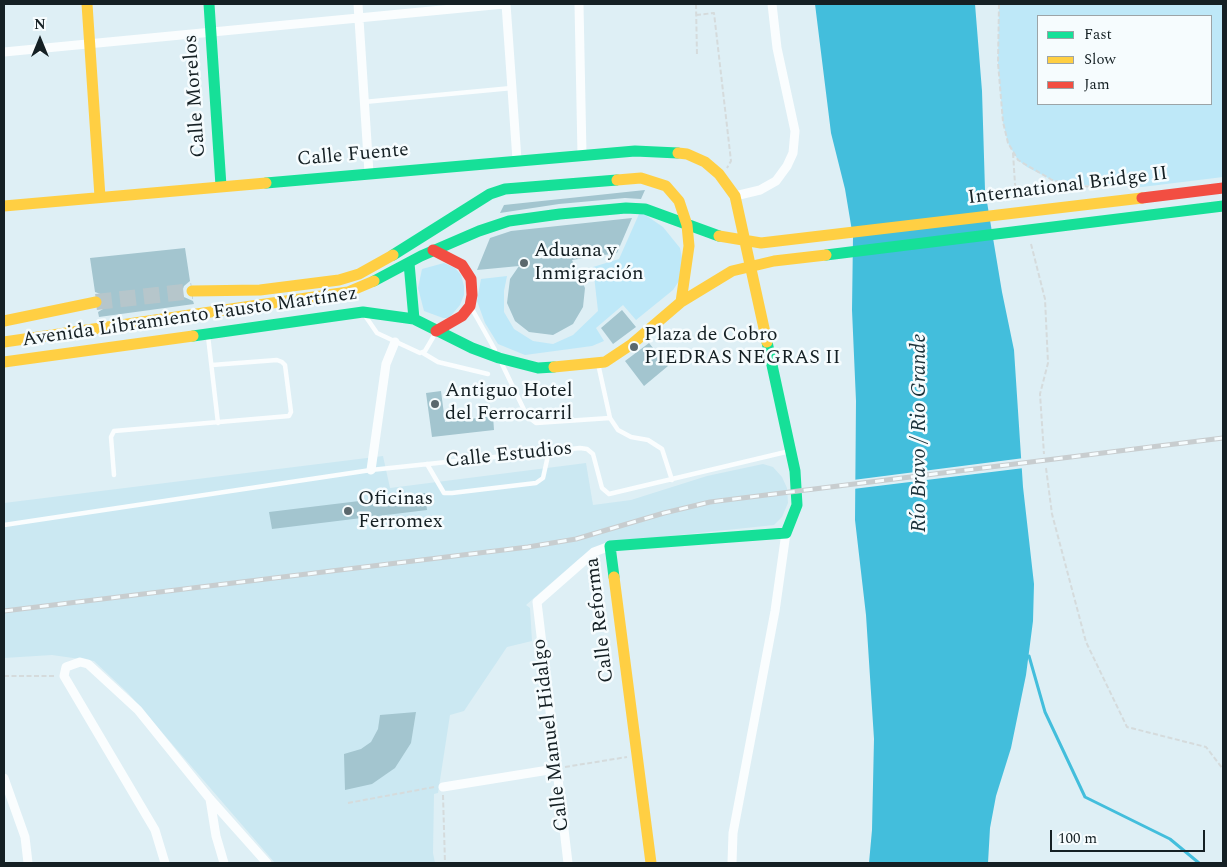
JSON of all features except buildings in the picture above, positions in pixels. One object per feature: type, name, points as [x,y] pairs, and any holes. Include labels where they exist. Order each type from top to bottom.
[{"type":"main road","points":[[87,4],[100,197]]},
{"type":"main road","name":"Calle Morelos","points":[[209,4],[220,186]]},
{"type":"main road","name":"Calle Fuente","points":[[4,206],[516,160],[663,151],[687,154],[705,162],[719,174]]},
{"type":"main road","points":[[719,174],[735,196],[791,451],[798,491],[796,505],[786,533]]},
{"type":"main road","points":[[192,291],[285,287],[339,280],[359,274],[475,202],[505,189],[641,178],[666,186],[680,201],[687,225],[689,246],[681,302]]},
{"type":"main road","name":"International Bridge II","points":[[727,239],[761,243],[1223,188]]},
{"type":"main road","name":"International Bridge II","points":[[732,271],[774,261],[1223,206]]},
{"type":"main road","name":"Avenida Libramiento Fausto Martínez","points":[[4,342],[348,292],[371,283],[434,250],[508,221],[626,208],[645,209],[727,239]]},
{"type":"main road","points":[[434,250],[450,257],[462,266],[471,279],[470,306],[462,316],[436,331]]},
{"type":"main road","points":[[409,263],[414,319]]},
{"type":"main road","name":"Avenida Libramiento Fausto Martínez","points":[[4,362],[208,332],[363,312],[414,319],[436,331],[499,358],[538,368],[598,364],[605,362],[632,344],[681,302],[732,271]]},
{"type":"main road","points":[[4,321],[96,302]]},
{"type":"main road","name":"Calle Reforma","points":[[651,863],[610,546],[786,533]]},
{"type":"street","points":[[358,4],[369,173]]},
{"type":"street","points":[[4,52],[505,4],[516,160]]},
{"type":"street","points":[[579,4],[582,155]]},
{"type":"street","points":[[735,196],[760,190],[776,181],[787,166],[793,153],[795,131],[777,48],[772,4]]},
{"type":"street","points":[[371,470],[386,364],[394,342]]},
{"type":"street","points":[[732,863],[733,833],[775,611],[786,533]]},
{"type":"street","name":"Calle Manuel Hidalgo","points":[[568,863],[537,607],[539,598],[594,552],[610,546]]},
{"type":"street","points":[[165,863],[155,830],[64,676],[66,667],[80,662],[88,664],[138,710],[210,799],[267,863]]},
{"type":"street","points":[[443,787],[556,769]]},
{"type":"street","points":[[4,778],[25,837],[28,863]]},
{"type":"street","points":[[210,799],[216,836],[224,863]]},
{"type":"lane","points":[[364,102],[512,88]]},
{"type":"lane","points":[[470,306],[499,358],[530,421],[536,423],[610,418]]},
{"type":"lane","points":[[363,312],[377,333],[394,342],[423,353],[438,362],[488,374]]},
{"type":"lane","points":[[423,353],[436,331]]},
{"type":"lane","points":[[208,332],[218,423]]},
{"type":"lane","points":[[114,475],[111,437],[114,431],[285,418],[291,412],[285,365],[282,362],[277,360],[212,365]]},
{"type":"lane","points":[[598,364],[610,418],[618,430],[631,437],[648,440],[662,448],[672,480]]},
{"type":"lane","name":"Calle Estudios","points":[[4,525],[371,470],[587,448],[593,454],[602,488],[609,494],[791,451]]},
{"type":"lane","points":[[427,464],[444,493],[452,493],[536,483],[543,478],[549,452]]},
{"type":"path","points":[[696,4],[697,56]]},
{"type":"path","points":[[999,4],[998,63],[1002,122],[1008,143],[1018,160],[1027,168],[1052,180],[1069,185],[1109,188]]},
{"type":"path","points":[[696,15],[714,13],[731,161],[729,167],[719,174]]},
{"type":"path","points":[[1035,261],[1045,299],[1048,363],[1040,394],[1044,454]]},
{"type":"path","points":[[1046,468],[1052,514],[1086,642],[1127,727],[1206,747],[1223,769]]},
{"type":"path","points":[[4,676],[64,676]]},
{"type":"path","points":[[556,769],[637,756]]},
{"type":"path","points":[[348,803],[428,786],[443,787],[445,863]]},
{"type":"shaded area","points":[[999,4],[1223,4],[1223,177],[1142,187],[1069,185],[1052,180],[1018,160],[1008,143],[1003,122],[998,63]]},
{"type":"shaded area","points":[[639,214],[644,214],[663,227],[680,248],[685,272],[673,290],[636,320],[623,305],[596,328],[604,341],[592,346],[525,355],[498,344],[485,323],[477,301],[481,279],[507,276],[504,291],[504,312],[514,329],[533,341],[553,344],[573,335],[598,311],[593,267],[619,259]]},
{"type":"shaded area","points":[[444,263],[455,268],[461,275],[464,286],[464,295],[460,305],[449,318],[443,318],[424,311],[418,288],[422,269]]},
{"type":"shaded area","points":[[383,456],[390,488],[586,463],[593,505],[631,500],[707,476],[763,464],[773,467],[782,477],[787,488],[788,503],[782,517],[774,525],[613,542],[580,558],[526,605],[530,608],[532,641],[507,647],[464,711],[450,715],[438,793],[434,794],[433,853],[435,863],[275,863],[128,693],[94,661],[52,655],[4,658],[4,503]]},
{"type":"water","name":"Río Bravo / Rio Grande","points":[[815,4],[975,4],[982,91],[985,190],[1014,350],[1023,487],[1034,584],[1033,621],[1026,675],[1011,748],[996,796],[990,828],[988,863],[869,863],[872,830],[874,739],[866,615],[855,520],[856,401],[852,310],[853,237],[845,189],[831,133]]},
{"type":"pier","points":[[1024,458],[1024,468],[853,489],[853,480]]},
{"type":"waterway","points":[[1029,656],[1045,712],[1085,797],[1170,839],[1199,863]]},
{"type":"tunnel","points":[[96,302],[192,291]]},
{"type":"railway","points":[[4,611],[528,547],[576,539],[664,513],[710,502],[1223,438]]},
{"type":"traffic: fast","points":[[209,4],[221,186]]},
{"type":"traffic: fast","points":[[266,183],[635,151],[678,153]]},
{"type":"traffic: fast","points":[[393,255],[490,194],[505,189],[617,180]]},
{"type":"traffic: fast","points":[[826,255],[1223,206]]},
{"type":"traffic: fast","points":[[374,281],[421,256],[479,231],[509,221],[560,214],[626,208],[645,209],[719,236]]},
{"type":"traffic: fast","points":[[409,263],[414,319]]},
{"type":"traffic: fast","points":[[193,336],[363,312],[414,319],[472,348],[499,358],[538,368],[554,367]]},
{"type":"traffic: fast","points":[[614,577],[610,546],[786,533],[797,505],[795,471],[767,342]]},
{"type":"traffic: slow","points":[[87,4],[100,197]]},
{"type":"traffic: slow","points":[[678,153],[687,154],[705,162],[719,174],[735,196],[767,342]]},
{"type":"traffic: slow","points":[[617,180],[641,178],[666,186],[679,201],[687,225],[689,246],[681,302]]},
{"type":"traffic: slow","points":[[4,206],[266,183]]},
{"type":"traffic: slow","points":[[719,236],[761,243],[1142,198]]},
{"type":"traffic: slow","points":[[192,291],[260,290],[339,280],[359,274],[393,255]]},
{"type":"traffic: slow","points":[[554,367],[605,362],[632,344],[681,302],[732,271],[774,261],[826,255]]},
{"type":"traffic: slow","points":[[4,342],[348,292],[374,281]]},
{"type":"traffic: slow","points":[[4,321],[96,302]]},
{"type":"traffic: slow","points":[[4,362],[193,336]]},
{"type":"traffic: slow","points":[[614,577],[651,863]]},
{"type":"traffic: jam","points":[[1142,198],[1223,188]]},
{"type":"traffic: jam","points":[[433,250],[462,265],[471,279],[472,295],[470,306],[462,316],[436,331]]},
{"type":"place","name":"Aduana y Inmigración","points":[[524,263]]},
{"type":"place","name":"Plaza de Cobro PIEDRAS NEGRAS II","points":[[634,347]]},
{"type":"place","name":"Antiguo Hotel del Ferrocarril","points":[[435,404]]},
{"type":"place","name":"Oficinas Ferromex","points":[[348,511]]}]
